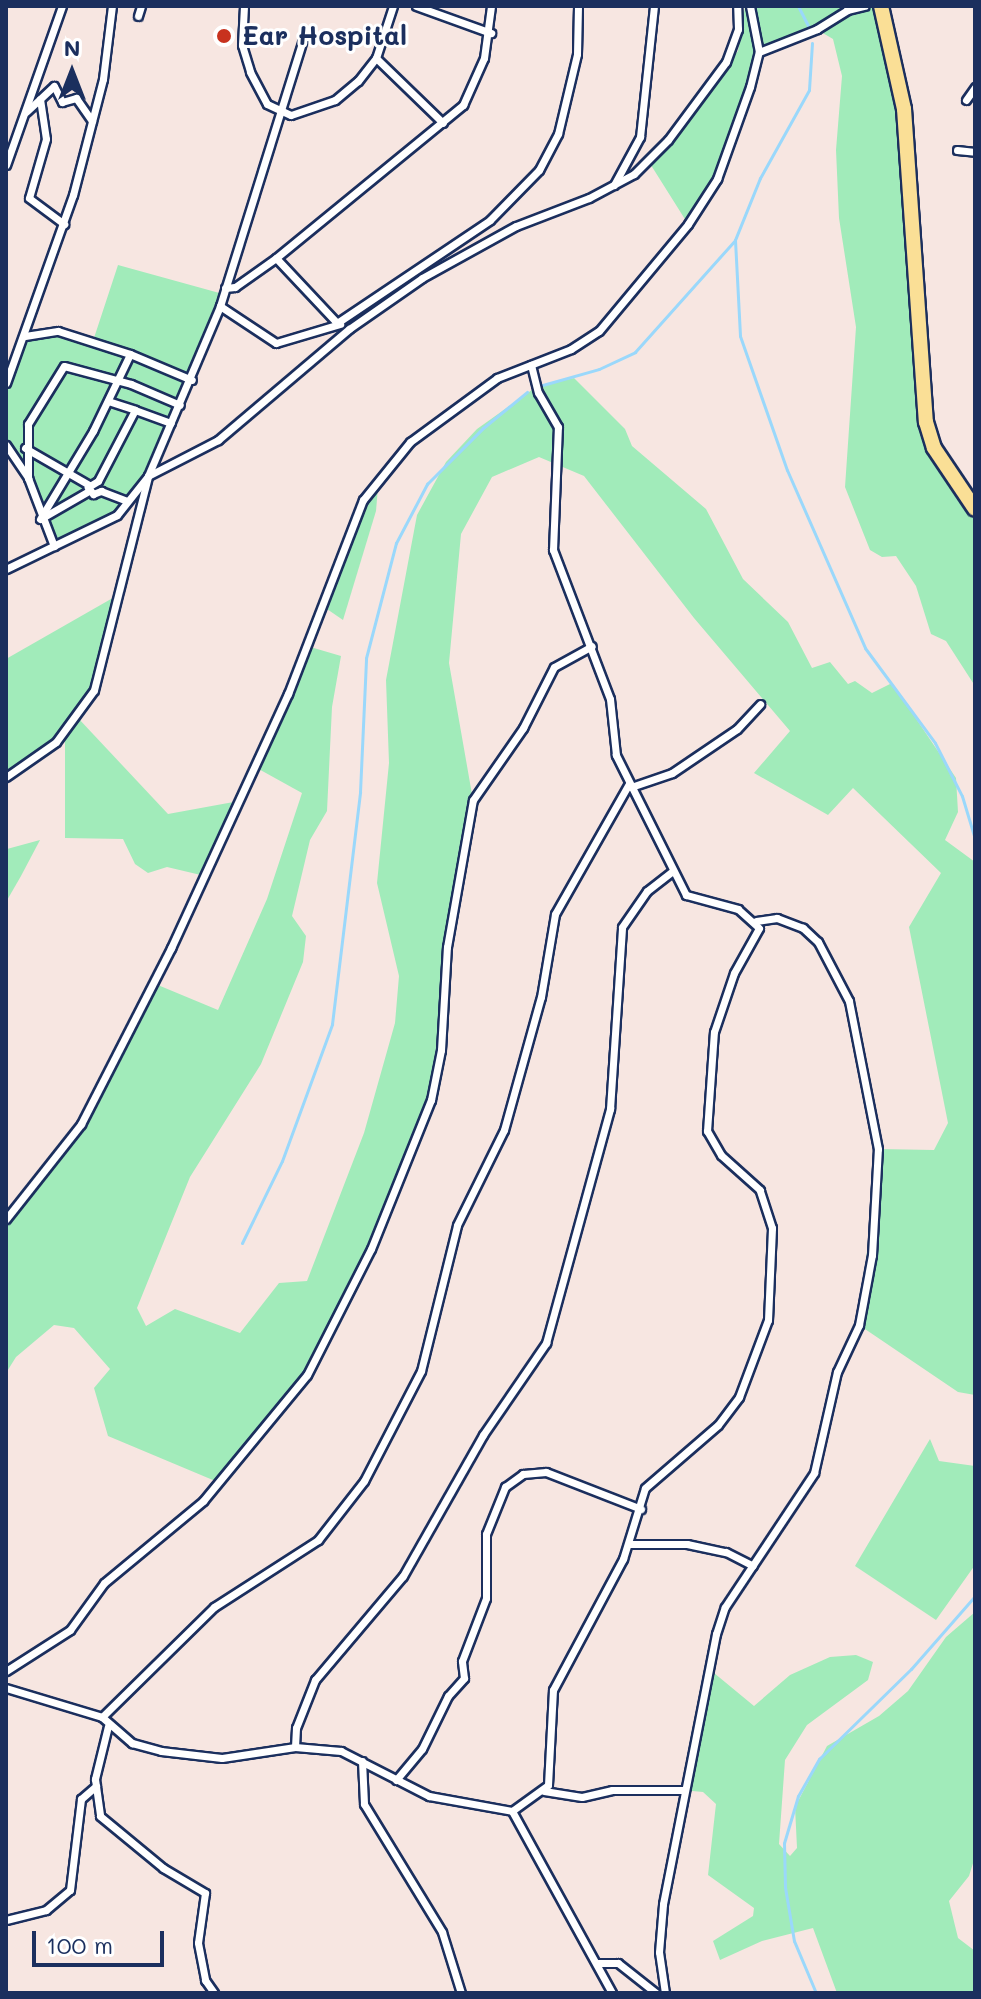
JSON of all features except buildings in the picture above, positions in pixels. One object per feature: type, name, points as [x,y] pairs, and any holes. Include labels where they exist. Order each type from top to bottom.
[{"type":"highway","points":[[881,6],[904,109],[926,422],[939,458],[975,509]]},
{"type":"street","points":[[6,165],[62,6]]},
{"type":"street","points":[[6,383],[64,224],[92,121],[112,6]]},
{"type":"street","points":[[138,16],[141,6]]},
{"type":"street","points":[[244,6],[242,45],[250,72],[267,104],[280,115],[310,112],[335,100],[376,58],[393,6]]},
{"type":"street","points":[[416,6],[491,33]]},
{"type":"street","points":[[225,288],[235,287],[276,258],[349,194],[443,123],[474,88],[491,33],[491,6]]},
{"type":"street","points":[[220,306],[276,343],[337,323],[490,220],[539,170],[566,106],[577,54],[578,6]]},
{"type":"street","points":[[613,187],[640,137],[654,6]]},
{"type":"street","points":[[6,569],[105,522],[148,476],[218,440],[349,329],[422,278],[516,226],[613,187],[668,140],[726,62],[738,29],[737,6]]},
{"type":"street","points":[[6,1219],[91,1107],[171,948],[288,694],[363,500],[410,442],[497,378],[531,365],[599,331],[688,224],[717,179],[759,52],[750,6]]},
{"type":"street","points":[[759,52],[865,6]]},
{"type":"street","points":[[6,777],[56,742],[94,690],[148,476],[192,380],[220,306],[303,40]]},
{"type":"street","points":[[376,58],[443,123]]},
{"type":"street","points":[[25,114],[54,86],[62,102],[76,98],[92,121]]},
{"type":"street","points":[[966,100],[975,87]]},
{"type":"street","points":[[40,99],[46,139],[29,198],[64,224]]},
{"type":"street","points":[[957,150],[975,152]]},
{"type":"street","points":[[276,258],[337,323],[349,329]]},
{"type":"street","points":[[25,336],[58,331],[130,354],[192,380]]},
{"type":"street","points":[[40,519],[69,473],[130,354]]},
{"type":"street","points":[[531,365],[538,393],[558,427],[553,550],[610,699],[616,755],[686,895],[738,909],[756,921],[777,918],[803,928],[835,970],[864,1061],[878,1151],[872,1255],[859,1325],[837,1372],[814,1473],[725,1607],[716,1634],[682,1790],[660,1940],[665,1993]]},
{"type":"street","points":[[54,546],[40,519],[28,478],[25,448],[28,424],[59,369],[64,366],[117,380],[180,405]]},
{"type":"street","points":[[108,401],[171,423]]},
{"type":"street","points":[[40,519],[98,481],[135,410]]},
{"type":"street","points":[[6,445],[28,478]]},
{"type":"street","points":[[25,448],[89,488],[127,501]]},
{"type":"street","points":[[6,1671],[70,1630],[104,1583],[203,1501],[307,1375],[371,1249],[431,1100],[441,1050],[447,947],[473,800],[523,728],[554,667],[592,646]]},
{"type":"street","points":[[102,1717],[214,1607],[318,1540],[364,1481],[421,1371],[457,1225],[504,1130],[541,997],[555,914],[630,785],[672,773],[737,729],[760,704]]},
{"type":"street","points":[[295,1747],[296,1728],[315,1680],[403,1576],[483,1435],[546,1343],[610,1109],[622,927],[647,891],[673,871]]},
{"type":"street","points":[[6,1688],[102,1717],[108,1726],[132,1743],[161,1751],[248,1757],[295,1747],[341,1751],[429,1796],[512,1811],[544,1791],[552,1772],[553,1690],[629,1544],[650,1480],[731,1411],[768,1320],[772,1228],[768,1206],[751,1178],[721,1155],[707,1131],[714,1032],[734,973],[758,938],[756,921]]},
{"type":"street","points":[[396,1780],[422,1749],[448,1696],[464,1678],[462,1661],[486,1598],[486,1534],[505,1487],[523,1474],[546,1472],[641,1509]]},
{"type":"street","points":[[629,1544],[687,1544],[726,1552],[753,1566]]},
{"type":"street","points":[[108,1726],[96,1786],[100,1816],[163,1868],[205,1893],[198,1943],[205,1980],[214,1993]]},
{"type":"street","points":[[362,1761],[364,1804],[442,1932],[461,1993]]},
{"type":"street","points":[[6,1920],[46,1910],[70,1890],[81,1799],[96,1786]]},
{"type":"street","points":[[544,1791],[582,1797],[612,1790],[682,1790]]},
{"type":"street","points":[[512,1811],[612,1993]]},
{"type":"street","points":[[598,1963],[618,1963],[656,1993]]},
{"type":"green space","points":[[745,6],[881,6],[893,43],[926,422],[975,509],[975,686],[946,641],[931,634],[916,586],[896,556],[882,557],[870,550],[845,487],[856,327],[839,218],[836,150],[842,76],[833,39],[816,29],[759,52],[717,179],[688,224],[649,162],[738,51]]},
{"type":"green space","points":[[118,265],[223,294],[196,372],[148,476],[118,516],[57,549],[6,445],[6,383],[25,336],[48,330],[93,341]]},
{"type":"green space","points":[[574,378],[625,429],[632,446],[706,509],[743,579],[788,622],[812,668],[830,662],[848,684],[855,681],[872,693],[892,683],[956,778],[958,812],[945,840],[975,862],[975,1395],[958,1392],[859,1325],[878,1149],[934,1150],[948,1123],[909,927],[941,873],[853,788],[828,815],[754,773],[790,731],[694,618],[584,476],[539,457],[492,477],[461,534],[449,663],[473,800],[447,947],[436,1080],[371,1249],[307,1375],[220,1483],[108,1436],[94,1388],[110,1369],[74,1328],[54,1325],[16,1357],[6,1373],[6,1219],[81,1124],[153,983],[218,1010],[267,899],[302,793],[255,767],[307,646],[341,656],[332,707],[327,811],[310,840],[292,916],[306,936],[303,962],[261,1064],[190,1177],[137,1308],[146,1326],[175,1309],[240,1333],[279,1283],[307,1281],[364,1133],[395,1023],[399,976],[377,883],[389,763],[386,680],[417,515],[446,462],[477,429],[536,387]]},
{"type":"green space","points":[[379,475],[376,511],[343,620],[324,607],[349,534]]},
{"type":"green space","points":[[118,595],[94,690],[78,718],[168,814],[239,801],[205,876],[167,867],[148,873],[135,864],[123,839],[65,838],[65,733],[6,777],[6,659]]},
{"type":"green space","points":[[40,840],[21,876],[6,902],[7,849]]},
{"type":"green space","points":[[930,1439],[939,1461],[975,1466],[975,1565],[936,1620],[855,1566]]},
{"type":"green space","points":[[975,1612],[975,1857],[969,1876],[949,1901],[958,1938],[975,1951],[975,1993],[837,1993],[813,1928],[762,1941],[720,1960],[713,1941],[753,1916],[754,1908],[708,1875],[716,1804],[703,1792],[682,1790],[708,1668],[754,1706],[790,1675],[830,1657],[856,1655],[873,1662],[868,1680],[807,1725],[785,1760],[779,1844],[790,1856],[797,1848],[795,1807],[827,1746],[879,1716],[908,1691],[946,1637]]},
{"type":"waterway","points":[[798,6],[809,28]]},
{"type":"waterway","points":[[812,43],[809,90],[760,178],[735,240],[740,336],[787,470],[865,648],[935,743],[962,796],[975,839]]},
{"type":"waterway","points":[[539,386],[599,369],[635,352],[735,240]]},
{"type":"waterway","points":[[242,1243],[282,1161],[332,1024],[360,792],[366,658],[396,543],[427,484],[483,428],[527,392]]},
{"type":"waterway","points":[[816,1993],[794,1941],[785,1887],[784,1843],[798,1796],[819,1759],[911,1669],[975,1596]]},
{"type":"place","name":"Ear Hospital","points":[[224,36]]}]
